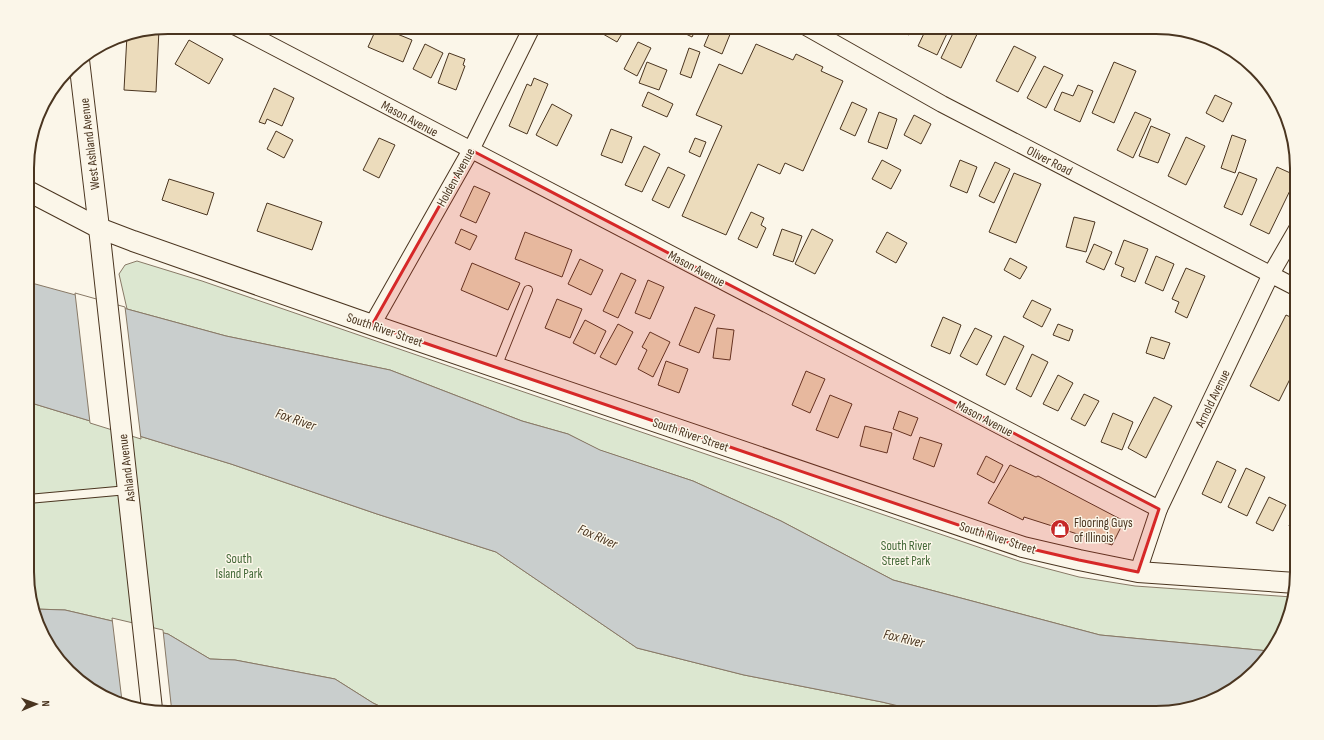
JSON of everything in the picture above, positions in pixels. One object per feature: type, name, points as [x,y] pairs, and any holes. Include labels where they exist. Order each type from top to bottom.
[{"type":"street","name":"Mason Avenue","points":[[249,34],[1159,509]]},
{"type":"street","name":"Holden Avenue","points":[[372,325],[471,150],[529,34]]},
{"type":"street","name":"Oliver Road","points":[[818,34],[942,104],[1290,284]]},
{"type":"street","name":"West Ashland Avenue","points":[[80,67],[99,228]]},
{"type":"street","name":"South River Street","points":[[34,194],[99,228],[148,247],[372,325],[1024,547],[1138,572],[1290,584]]},
{"type":"street","name":"Ashland Avenue","points":[[99,228],[152,705]]},
{"type":"street","name":"Arnold Avenue","points":[[1138,572],[1159,509],[1271,274],[1290,241]]},
{"type":"lane","points":[[496,367],[528,290]]},
{"type":"lane","points":[[34,498],[128,490]]},
{"type":"highlighted area","points":[[471,150],[1159,509],[1138,572],[1023,547],[372,325]]},
{"type":"green space","name":"South River Street Park","points":[[137,261],[202,281],[1022,562],[1079,577],[1135,586],[1287,597],[1280,623],[1272,639],[1264,651],[1100,635],[893,580],[781,521],[693,481],[599,450],[568,434],[522,421],[390,370],[226,336],[127,309],[119,274],[125,265]]},
{"type":"green space","name":"South Island Park","points":[[34,404],[231,464],[377,514],[496,552],[637,648],[744,675],[899,706],[379,706],[335,679],[235,660],[210,659],[168,634],[65,610],[40,609],[35,589]]},
{"type":"water","name":"Fox River","points":[[34,284],[226,336],[390,370],[522,421],[568,434],[600,450],[693,481],[781,521],[893,580],[1100,635],[1264,651],[1251,667],[1223,688],[1199,699],[1164,706],[899,706],[744,675],[637,648],[496,552],[377,514],[231,464],[34,404]]},
{"type":"water","points":[[40,609],[65,610],[168,634],[210,659],[235,660],[335,679],[379,706],[168,706],[151,705],[134,701],[117,696],[101,688],[73,667],[48,631]]},
{"type":"pier","points":[[75,293],[125,307],[141,439],[90,423]]},
{"type":"pier","points":[[112,618],[163,630],[171,706],[151,705],[122,697]]},
{"type":"building","points":[[374,34],[397,34],[412,40],[403,62],[368,47]]},
{"type":"building","points":[[603,34],[622,34],[617,42]]},
{"type":"building","points":[[686,34],[694,34],[692,37]]},
{"type":"building","points":[[709,34],[730,34],[722,54],[704,46]]},
{"type":"building","points":[[924,34],[947,34],[937,55],[918,46]]},
{"type":"building","points":[[953,34],[977,34],[961,68],[941,58]]},
{"type":"building","points":[[159,35],[156,92],[124,90],[127,41]]},
{"type":"building","points":[[189,40],[223,59],[209,84],[175,64]]},
{"type":"building","points":[[638,42],[651,48],[637,76],[624,69]]},
{"type":"building","points":[[425,44],[443,53],[431,78],[413,69]]},
{"type":"building","points":[[756,44],[793,60],[796,54],[823,67],[821,71],[843,81],[803,171],[785,163],[780,174],[758,164],[726,235],[682,216],[722,126],[696,115],[719,64],[742,74]]},
{"type":"building","points":[[1014,46],[1036,57],[1018,92],[996,81]]},
{"type":"building","points":[[689,48],[700,52],[691,78],[680,74]]},
{"type":"building","points":[[449,53],[465,59],[463,65],[465,66],[456,90],[438,83]]},
{"type":"building","points":[[647,62],[667,70],[659,90],[639,83]]},
{"type":"building","points":[[1114,62],[1136,71],[1114,123],[1092,113]]},
{"type":"building","points":[[1044,66],[1063,75],[1046,108],[1027,98]]},
{"type":"building","points":[[534,78],[548,84],[527,134],[509,126],[527,84],[531,86]]},
{"type":"building","points":[[1078,85],[1093,91],[1080,122],[1054,110],[1062,92],[1073,96]]},
{"type":"building","points":[[274,88],[294,98],[282,126],[267,119],[265,124],[259,122]]},
{"type":"building","points":[[648,92],[673,104],[667,117],[642,106]]},
{"type":"building","points":[[1215,95],[1232,103],[1223,122],[1206,113]]},
{"type":"building","points":[[852,102],[867,109],[855,136],[840,129]]},
{"type":"building","points":[[552,104],[572,115],[557,146],[536,135]]},
{"type":"building","points":[[879,112],[897,119],[887,149],[868,142]]},
{"type":"building","points":[[1135,112],[1151,119],[1133,158],[1117,150]]},
{"type":"building","points":[[914,115],[931,124],[921,144],[904,135]]},
{"type":"building","points":[[1151,126],[1170,134],[1158,163],[1139,156]]},
{"type":"building","points":[[611,129],[632,137],[622,163],[601,155]]},
{"type":"building","points":[[276,131],[293,140],[284,158],[267,149]]},
{"type":"building","points":[[1232,135],[1246,140],[1235,173],[1221,168]]},
{"type":"building","points":[[1186,137],[1205,146],[1186,185],[1168,176]]},
{"type":"building","points":[[379,138],[395,145],[379,178],[363,170]]},
{"type":"building","points":[[695,138],[706,142],[700,157],[689,152]]},
{"type":"building","points":[[644,146],[660,154],[642,192],[625,185]]},
{"type":"building","points":[[882,160],[901,170],[891,189],[872,179]]},
{"type":"building","points":[[960,160],[977,167],[967,193],[950,186]]},
{"type":"building","points":[[995,162],[1010,169],[994,203],[979,196]]},
{"type":"building","points":[[668,167],[685,175],[669,208],[652,200]]},
{"type":"building","points":[[1277,167],[1290,173],[1290,190],[1269,234],[1250,225]]},
{"type":"building","points":[[1239,172],[1257,179],[1242,215],[1224,207]]},
{"type":"building","points":[[1014,173],[1041,184],[1016,243],[989,232]]},
{"type":"building","points":[[169,179],[214,193],[207,215],[162,200]]},
{"type":"building","points":[[474,186],[490,193],[476,223],[460,216]]},
{"type":"building","points":[[267,203],[322,222],[312,250],[257,231]]},
{"type":"building","points":[[751,212],[764,218],[761,225],[766,228],[757,248],[738,239]]},
{"type":"building","points":[[1074,217],[1095,222],[1086,252],[1066,247]]},
{"type":"building","points":[[461,229],[477,236],[470,250],[455,243]]},
{"type":"building","points":[[782,229],[802,236],[793,262],[773,255]]},
{"type":"building","points":[[812,229],[833,240],[815,274],[795,264]]},
{"type":"building","points":[[525,232],[572,250],[562,277],[515,259]]},
{"type":"building","points":[[887,232],[907,243],[896,263],[876,252]]},
{"type":"building","points":[[1124,240],[1148,249],[1135,282],[1121,276],[1124,268],[1115,264]]},
{"type":"building","points":[[1094,244],[1112,252],[1104,270],[1086,262]]},
{"type":"building","points":[[1156,256],[1174,264],[1163,291],[1145,283]]},
{"type":"building","points":[[1010,258],[1027,267],[1020,279],[1004,270]]},
{"type":"building","points":[[580,259],[603,270],[591,295],[568,284]]},
{"type":"building","points":[[472,263],[520,283],[508,310],[461,290]]},
{"type":"building","points":[[1186,268],[1205,276],[1187,318],[1175,312],[1179,302],[1172,299]]},
{"type":"building","points":[[621,273],[636,280],[618,318],[603,311]]},
{"type":"building","points":[[648,280],[664,287],[650,319],[635,313]]},
{"type":"building","points":[[557,299],[582,309],[570,338],[545,328]]},
{"type":"building","points":[[1032,300],[1051,309],[1042,327],[1023,317]]},
{"type":"building","points":[[695,307],[715,315],[699,353],[679,345]]},
{"type":"building","points":[[1286,315],[1290,317],[1290,379],[1279,401],[1250,386]]},
{"type":"building","points":[[943,317],[961,325],[950,354],[931,346]]},
{"type":"building","points":[[585,320],[606,331],[595,354],[573,343]]},
{"type":"building","points":[[618,324],[633,332],[616,365],[600,357]]},
{"type":"building","points":[[1058,324],[1073,330],[1069,341],[1053,335]]},
{"type":"building","points":[[717,328],[734,330],[730,360],[713,358]]},
{"type":"building","points":[[975,328],[992,336],[977,365],[960,356]]},
{"type":"building","points":[[650,332],[670,342],[653,377],[638,369],[647,350],[642,347]]},
{"type":"building","points":[[1004,336],[1024,346],[1005,385],[986,375]]},
{"type":"building","points":[[1151,337],[1170,343],[1164,359],[1146,353]]},
{"type":"building","points":[[1032,354],[1048,362],[1031,397],[1016,389]]},
{"type":"building","points":[[666,361],[688,369],[679,393],[658,385]]},
{"type":"building","points":[[806,371],[825,379],[810,413],[792,405]]},
{"type":"building","points":[[1058,375],[1073,383],[1058,411],[1043,404]]},
{"type":"building","points":[[1084,394],[1099,401],[1085,426],[1071,419]]},
{"type":"building","points":[[830,395],[852,404],[838,438],[816,430]]},
{"type":"building","points":[[1154,397],[1172,406],[1146,458],[1128,448]]},
{"type":"building","points":[[899,411],[918,418],[911,436],[893,429]]},
{"type":"building","points":[[1113,413],[1133,422],[1122,450],[1101,442]]},
{"type":"building","points":[[865,426],[892,433],[887,453],[860,446]]},
{"type":"building","points":[[920,437],[942,444],[934,467],[913,459]]},
{"type":"building","points":[[986,456],[1003,465],[994,483],[977,474]]},
{"type":"building","points":[[1217,461],[1236,470],[1221,503],[1202,494]]},
{"type":"building","points":[[1010,465],[1036,477],[1038,476],[1124,521],[1112,545],[1024,517],[1023,520],[988,503]]},
{"type":"building","points":[[1246,468],[1265,477],[1247,516],[1228,507]]},
{"type":"building","points":[[1269,497],[1286,505],[1273,531],[1256,523]]},
{"type":"place","name":"Flooring Guys of Illinois","points":[[1060,529]]}]
